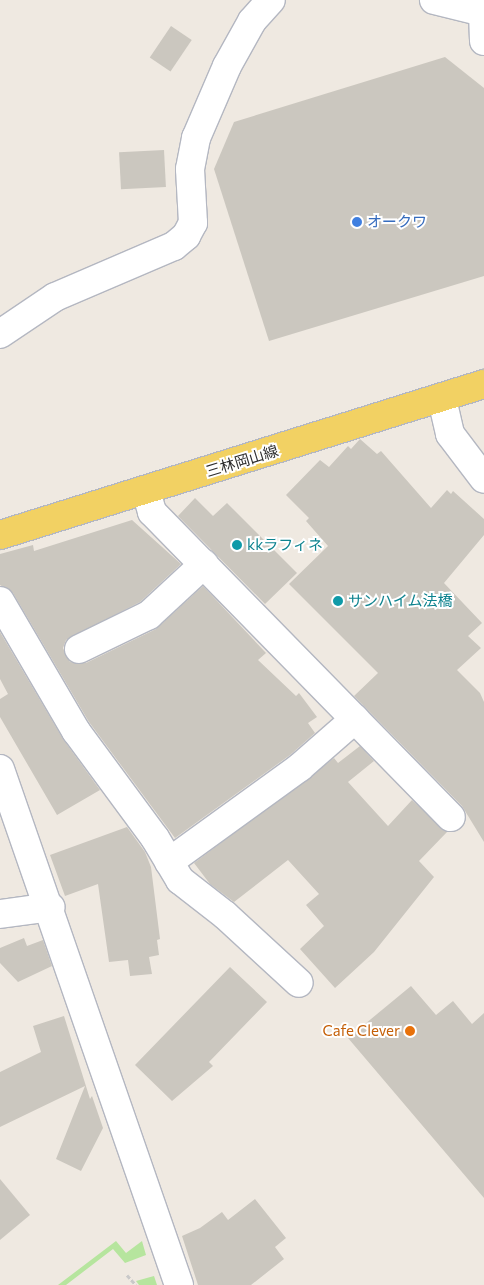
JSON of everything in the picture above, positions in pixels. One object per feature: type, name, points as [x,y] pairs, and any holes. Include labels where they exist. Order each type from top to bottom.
[{"type":"main road","name":"三林岡山線","points":[[0,535],[442,399],[484,384]]},
{"type":"street","points":[[0,334],[55,298],[174,246],[186,236],[193,223],[190,169],[196,138],[227,66],[252,21],[271,0]]},
{"type":"street","points":[[434,0],[483,12],[484,41]]},
{"type":"street","points":[[442,399],[450,434],[484,479]]},
{"type":"street","points":[[146,491],[152,512],[451,817]]},
{"type":"street","points":[[79,650],[149,615],[204,564]]},
{"type":"street","points":[[0,602],[76,732],[180,880],[193,893],[225,915],[299,983]]},
{"type":"street","points":[[169,862],[300,767],[355,719]]},
{"type":"street","points":[[0,769],[50,907],[179,1285]]},
{"type":"street","points":[[0,914],[50,907]]},
{"type":"path","points":[[127,1275],[136,1285]]},
{"type":"green space","points":[[116,1241],[126,1253],[142,1241],[146,1255],[125,1263],[113,1249],[66,1285],[58,1285]]},
{"type":"green space","points":[[154,1276],[157,1285],[139,1285],[136,1281]]},
{"type":"building","points":[[171,26],[192,40],[170,71],[150,58]]},
{"type":"building","name":"オークワ","points":[[445,57],[484,88],[484,276],[269,341],[214,169],[234,122]]},
{"type":"building","points":[[164,150],[166,187],[121,189],[119,152]]},
{"type":"building","points":[[360,439],[377,454],[381,451],[431,508],[447,490],[451,494],[453,491],[484,519],[484,535],[444,583],[482,623],[468,636],[481,648],[457,670],[480,693],[484,702],[484,842],[462,806],[354,696],[378,673],[289,584],[328,546],[306,521],[309,518],[286,495],[320,460],[329,467],[348,446],[351,449]]},
{"type":"building","name":"kkラフィネ","points":[[195,498],[213,516],[227,503],[297,573],[265,604],[178,516]]},
{"type":"building","points":[[132,520],[181,564],[140,602],[66,640],[63,648],[70,662],[86,663],[156,629],[203,586],[266,653],[258,660],[296,696],[299,693],[317,717],[308,723],[315,733],[290,755],[175,838],[89,722],[13,593],[0,585],[0,554],[33,545],[34,551]]},
{"type":"building","points":[[0,632],[63,739],[100,790],[57,815],[0,717],[0,699],[8,694],[0,679]]},
{"type":"building","points":[[360,746],[374,761],[348,782],[388,826],[412,800],[447,832],[419,861],[434,877],[374,952],[335,988],[300,949],[324,926],[306,905],[319,894],[288,860],[234,902],[210,884],[194,863],[334,758],[338,763]]},
{"type":"building","points":[[127,827],[145,852],[151,867],[160,939],[157,940],[159,955],[149,957],[152,974],[130,976],[128,960],[109,962],[98,884],[65,896],[50,855]]},
{"type":"building","points":[[24,938],[27,946],[43,940],[52,966],[18,982],[0,963],[0,948]]},
{"type":"building","points":[[230,967],[267,1002],[209,1062],[213,1066],[172,1101],[135,1065]]},
{"type":"building","points":[[411,986],[436,1015],[453,1001],[472,1024],[484,1013],[484,1198],[348,1038]]},
{"type":"building","points":[[64,1016],[90,1099],[92,1096],[103,1128],[81,1171],[56,1159],[85,1086],[0,1127],[0,1072],[41,1052],[33,1026]]},
{"type":"building","points":[[0,1179],[30,1215],[0,1240]]},
{"type":"building","points":[[255,1199],[286,1238],[275,1247],[284,1259],[251,1285],[198,1285],[182,1236],[200,1228],[222,1212],[228,1220]]},
{"type":"place","name":"オークワ","points":[[357,222]]},
{"type":"place","name":"kkラフィネ","points":[[237,545]]},
{"type":"place","name":"サンハイム法橋","points":[[338,601]]},
{"type":"place","name":"Cafe Clever","points":[[410,1031]]}]
